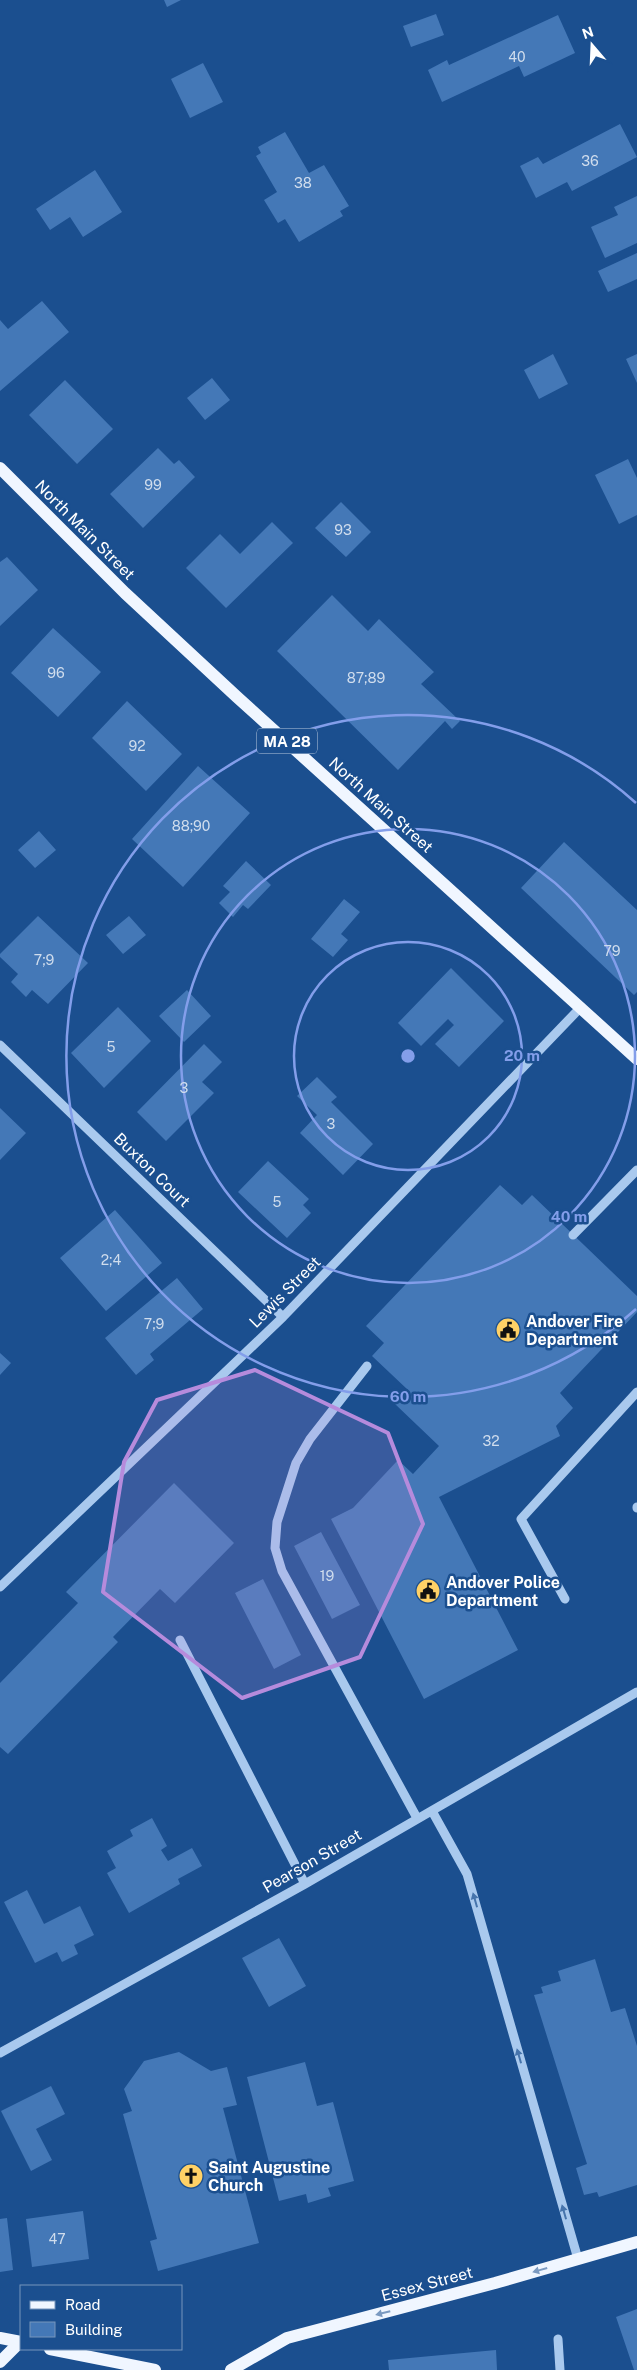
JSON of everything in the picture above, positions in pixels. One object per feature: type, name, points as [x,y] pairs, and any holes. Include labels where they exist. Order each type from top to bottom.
[{"type":"main road","name":"North Main Street","points":[[0,468],[44,514],[181,645],[637,1058]]},
{"type":"main road","name":"Essex Street","points":[[231,2370],[287,2338],[637,2242]]},
{"type":"main road","points":[[0,2338],[20,2342]]},
{"type":"main road","points":[[0,2362],[20,2343]]},
{"type":"main road","points":[[55,2350],[155,2370]]},
{"type":"street","name":"Lewis Street","points":[[0,1587],[283,1317],[580,1007]]},
{"type":"street","name":"Buxton Court","points":[[0,1045],[283,1317]]},
{"type":"street","points":[[573,1235],[637,1170]]},
{"type":"street","points":[[367,1366],[310,1438],[296,1463],[277,1522],[275,1548],[282,1571],[417,1818]]},
{"type":"street","points":[[565,1599],[521,1519],[637,1392]]},
{"type":"street","points":[[180,1640],[305,1884]]},
{"type":"street","name":"Pearson Street","points":[[0,2053],[305,1884],[637,1692]]},
{"type":"street","points":[[432,1811],[467,1874],[578,2259]]},
{"type":"street","points":[[558,2339],[560,2370]]},
{"type":"highlighted area","points":[[255,1370],[388,1433],[423,1524],[360,1657],[242,1698],[103,1592],[124,1462],[157,1400]]},
{"type":"building","points":[[164,0],[181,0],[167,7]]},
{"type":"building","points":[[436,14],[444,35],[411,47],[403,26]]},
{"type":"building","points":[[558,15],[575,53],[524,77],[519,66],[442,102],[428,70],[447,60],[449,65]]},
{"type":"building","points":[[203,63],[223,102],[190,118],[171,79]]},
{"type":"building","points":[[620,124],[637,157],[572,191],[567,182],[536,198],[520,166],[538,157],[543,164]]},
{"type":"building","points":[[285,132],[309,173],[324,165],[349,206],[340,211],[343,216],[299,242],[285,219],[278,223],[264,200],[277,192],[256,156],[261,153],[258,147]]},
{"type":"building","points":[[95,170],[122,212],[83,237],[70,217],[50,230],[36,209]]},
{"type":"building","points":[[637,196],[637,243],[605,258],[591,227],[618,215],[614,207]]},
{"type":"building","points":[[637,253],[637,279],[608,292],[598,271]]},
{"type":"building","points":[[42,301],[69,332],[0,391],[0,320],[8,329]]},
{"type":"building","points":[[553,354],[568,384],[539,399],[524,370]]},
{"type":"building","points":[[637,354],[637,383],[626,359]]},
{"type":"building","points":[[212,378],[230,400],[205,420],[187,398]]},
{"type":"building","points":[[65,380],[113,429],[77,464],[29,415]]},
{"type":"building","points":[[158,448],[174,464],[179,460],[195,477],[143,528],[110,494]]},
{"type":"building","points":[[628,459],[637,478],[637,515],[619,524],[595,475]]},
{"type":"building","points":[[341,502],[371,532],[346,557],[315,528]]},
{"type":"building","points":[[272,522],[293,543],[226,608],[186,568],[220,534],[240,554]]},
{"type":"building","points":[[7,557],[38,590],[0,626],[0,562]]},
{"type":"building","points":[[332,595],[368,631],[379,619],[434,672],[421,684],[460,721],[452,729],[445,721],[398,770],[277,651]]},
{"type":"building","points":[[53,628],[101,672],[58,717],[11,673]]},
{"type":"building","points":[[127,701],[182,754],[146,791],[92,738]]},
{"type":"building","points":[[198,766],[250,813],[183,887],[132,839]]},
{"type":"building","points":[[39,831],[56,850],[35,868],[18,850]]},
{"type":"building","points":[[564,842],[637,910],[637,992],[634,995],[521,888]]},
{"type":"building","points":[[246,861],[271,885],[248,909],[243,905],[233,917],[219,903],[230,892],[223,886]]},
{"type":"building","points":[[344,899],[360,912],[341,934],[348,940],[333,957],[311,939]]},
{"type":"building","points":[[38,916],[88,963],[48,1004],[32,990],[26,997],[11,982],[18,974],[0,957],[0,954]]},
{"type":"building","points":[[129,916],[146,935],[123,954],[106,935]]},
{"type":"building","points":[[451,968],[504,1021],[459,1067],[435,1044],[454,1025],[448,1019],[421,1046],[398,1023]]},
{"type":"building","points":[[187,990],[211,1016],[184,1042],[159,1016]]},
{"type":"building","points":[[118,1007],[151,1041],[104,1088],[71,1053]]},
{"type":"building","points":[[204,1044],[222,1062],[202,1082],[214,1093],[166,1141],[137,1112]]},
{"type":"building","points":[[317,1077],[337,1097],[331,1102],[373,1144],[343,1175],[300,1133],[317,1115],[297,1096]]},
{"type":"building","points":[[0,1108],[26,1133],[0,1160]]},
{"type":"building","points":[[268,1161],[309,1199],[303,1205],[311,1213],[287,1238],[238,1192]]},
{"type":"building","points":[[500,1185],[522,1205],[532,1195],[637,1296],[637,1312],[560,1393],[573,1408],[556,1426],[560,1436],[439,1497],[518,1650],[424,1699],[331,1519],[353,1508],[398,1460],[413,1474],[439,1446],[395,1404],[408,1390],[372,1356],[384,1343],[366,1326]]},
{"type":"building","points":[[115,1210],[162,1263],[106,1311],[60,1258]]},
{"type":"building","points":[[177,1278],[203,1309],[150,1354],[154,1360],[136,1375],[105,1338]]},
{"type":"building","points":[[0,1353],[11,1363],[0,1375]]},
{"type":"building","points":[[174,1483],[234,1543],[175,1603],[160,1589],[113,1637],[118,1642],[8,1754],[0,1747],[0,1683],[78,1603],[66,1592]]},
{"type":"building","points":[[321,1532],[360,1605],[332,1619],[294,1546]]},
{"type":"building","points":[[263,1579],[301,1655],[274,1669],[235,1593]]},
{"type":"building","points":[[152,1818],[167,1846],[161,1850],[168,1861],[192,1848],[202,1866],[178,1879],[180,1884],[129,1913],[107,1873],[116,1868],[107,1851],[133,1836],[130,1830]]},
{"type":"building","points":[[27,1890],[44,1924],[80,1906],[94,1935],[74,1945],[78,1954],[62,1962],[57,1952],[35,1963],[4,1902]]},
{"type":"building","points":[[279,1938],[306,1986],[269,2007],[242,1958]]},
{"type":"building","points":[[595,1959],[611,2012],[625,2008],[637,2046],[637,2185],[599,2197],[597,2192],[584,2195],[576,2168],[587,2164],[534,1995],[543,1993],[541,1987],[561,1981],[558,1971]]},
{"type":"building","name":"Saint Augustine Church","points":[[179,2052],[211,2071],[227,2067],[237,2105],[223,2108],[259,2243],[158,2271],[150,2241],[157,2239],[123,2114],[132,2111],[124,2089],[144,2061]]},
{"type":"building","points":[[305,2062],[317,2106],[333,2102],[354,2181],[328,2188],[331,2196],[308,2203],[306,2194],[279,2201],[247,2077]]},
{"type":"building","points":[[51,2086],[65,2114],[36,2129],[52,2160],[31,2171],[1,2111]]},
{"type":"building","points":[[83,2211],[89,2259],[32,2267],[26,2219]]},
{"type":"building","points":[[7,2218],[13,2270],[0,2272],[0,2219]]},
{"type":"building","points":[[637,2309],[637,2370],[634,2370],[616,2317]]},
{"type":"building","points":[[496,2350],[497,2370],[389,2370],[388,2360]]},
{"type":"place","name":"Andover Fire Department","points":[[508,1330]]},
{"type":"place","name":"Andover Police Department","points":[[428,1591]]},
{"type":"place","name":"Saint Augustine Church","points":[[191,2176]]}]
